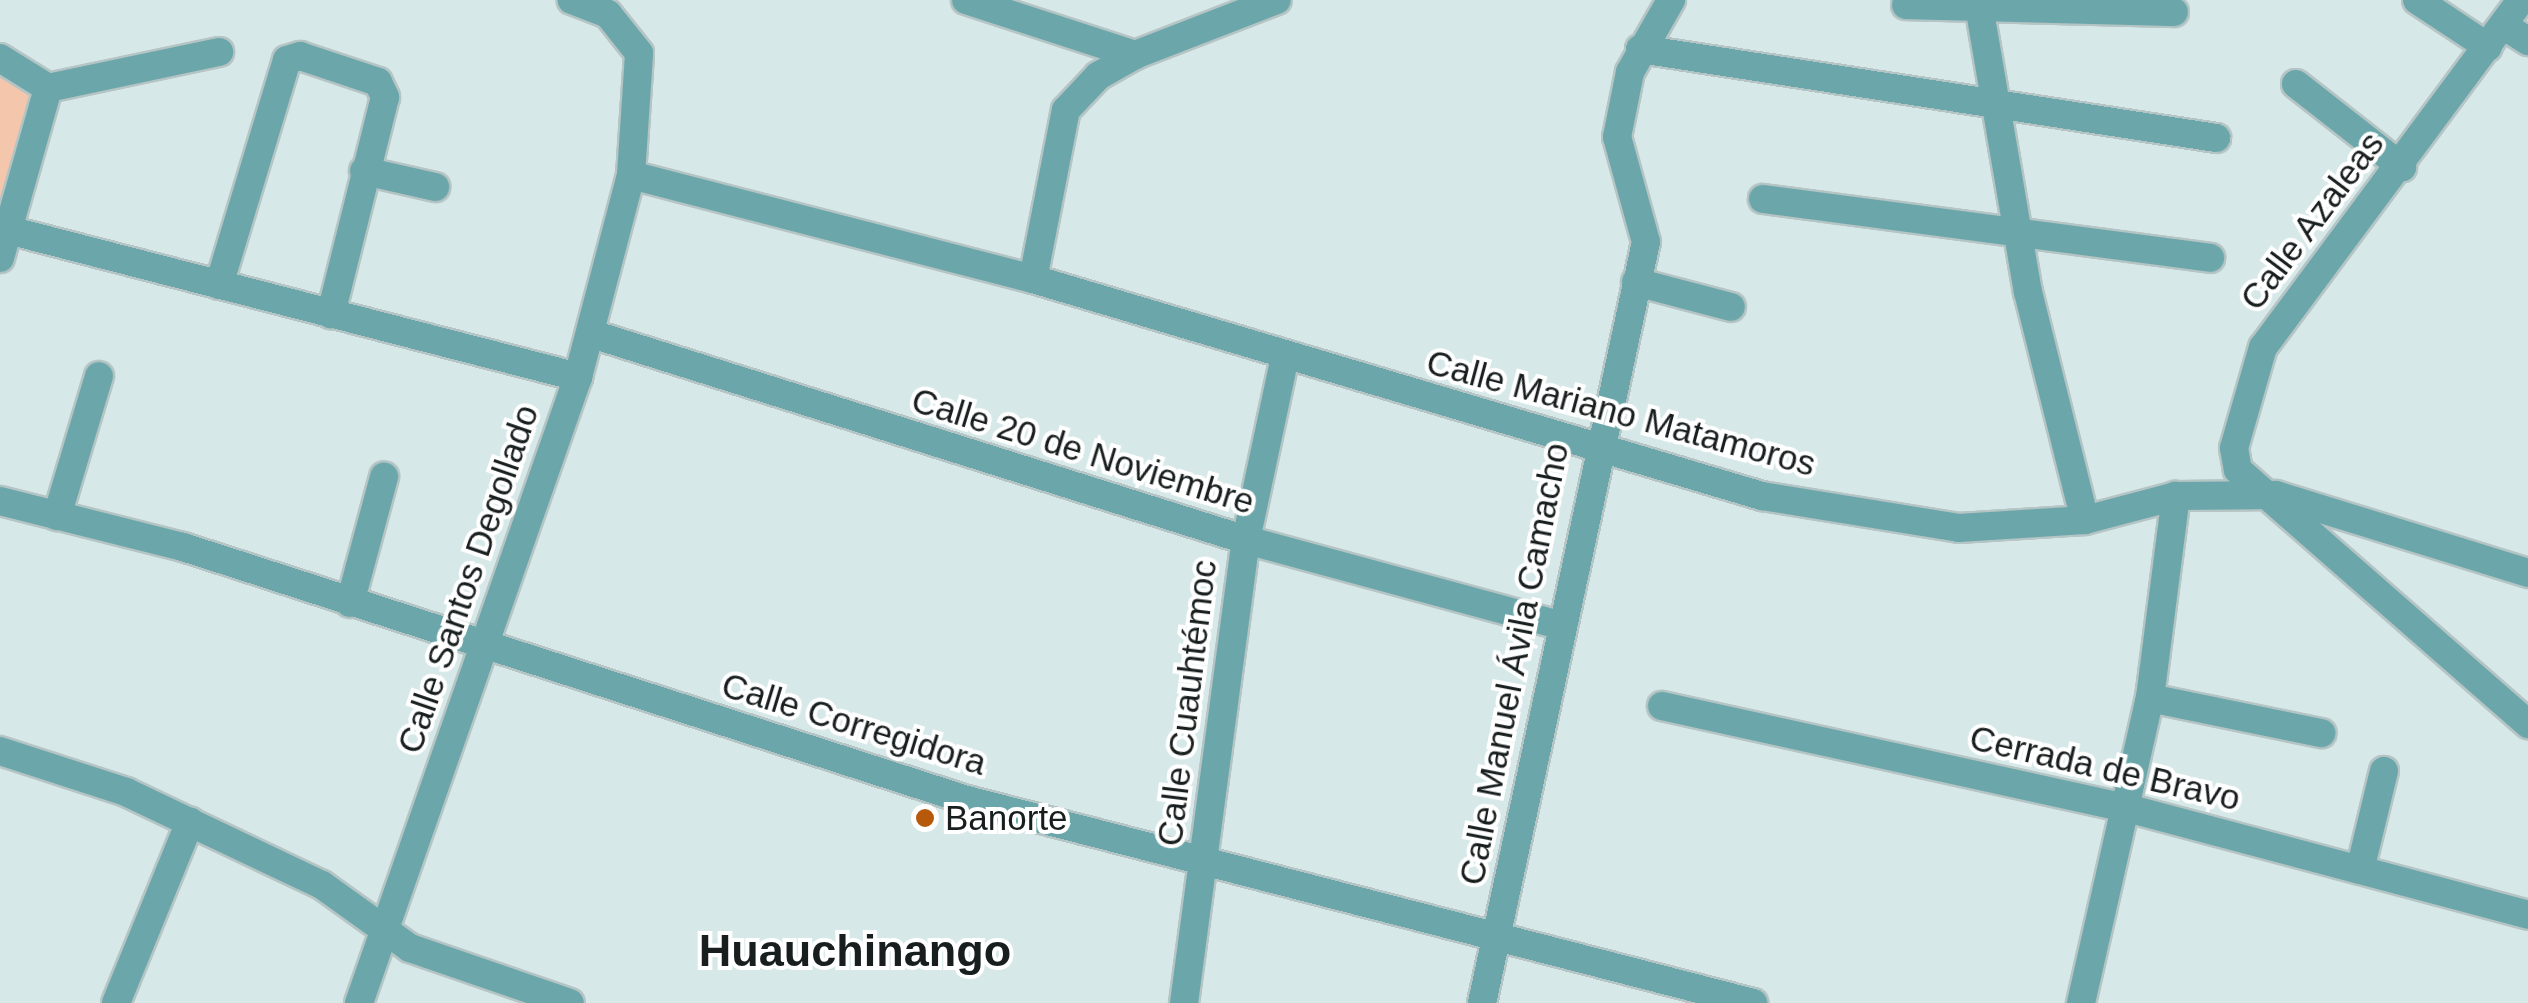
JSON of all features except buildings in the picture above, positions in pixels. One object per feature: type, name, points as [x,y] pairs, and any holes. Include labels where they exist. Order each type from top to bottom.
[{"type":"street","name":"Calle Santos Degollado","points":[[358,1003],[578,377],[632,175],[639,53],[608,14],[572,0]]},
{"type":"street","points":[[966,0],[1135,55]]},
{"type":"street","points":[[1033,279],[1066,110],[1098,76],[1135,55],[1277,0]]},
{"type":"street","points":[[2416,0],[2496,36],[2528,42]]},
{"type":"street","name":"Calle Azaleas","points":[[2276,495],[2238,470],[2234,448],[2263,346],[2402,167],[2521,0]]},
{"type":"street","name":"Calle Manuel Ávila Camacho","points":[[1482,1003],[1594,452],[1646,242],[1617,137],[1640,49],[1662,5]]},
{"type":"street","points":[[1906,5],[2174,12]]},
{"type":"street","points":[[1979,5],[2000,107],[2018,235],[2085,520]]},
{"type":"street","points":[[1640,49],[2216,138]]},
{"type":"street","points":[[0,58],[48,88],[219,52]]},
{"type":"street","points":[[219,284],[286,60],[300,56],[383,88],[332,314]]},
{"type":"street","points":[[2296,84],[2402,167]]},
{"type":"street","points":[[48,88],[4,244],[219,284],[578,377]]},
{"type":"street","points":[[364,170],[435,187]]},
{"type":"street","name":"Calle Mariano Matamoros","points":[[632,175],[1033,279],[1594,452],[1762,496],[1959,528],[2085,520],[2176,496],[2276,495]]},
{"type":"street","points":[[1763,199],[2210,258]]},
{"type":"street","points":[[1636,282],[1731,307]]},
{"type":"street","name":"Calle 20 de Noviembre","points":[[592,334],[1246,540],[1558,625]]},
{"type":"street","name":"Calle Cuauhtémoc","points":[[1184,1003],[1246,540],[1285,356]]},
{"type":"street","points":[[58,516],[99,376]]},
{"type":"street","points":[[350,602],[384,477]]},
{"type":"street","points":[[2276,495],[2528,573]]},
{"type":"street","points":[[2276,495],[2528,724]]},
{"type":"street","points":[[2081,1003],[2150,698],[2176,496]]},
{"type":"street","name":"Calle Corregidora","points":[[0,501],[350,602],[967,800],[1204,858],[1752,1003]]},
{"type":"street","points":[[2150,698],[2321,733]]},
{"type":"street","name":"Cerrada de Bravo","points":[[1662,706],[2127,808],[2528,914]]},
{"type":"street","points":[[0,751],[190,822],[322,885],[410,948],[570,1003]]},
{"type":"street","points":[[2360,870],[2384,771]]},
{"type":"street","points":[[116,1003],[190,822]]},
{"type":"shaded area","points":[[0,77],[35,88],[0,198]]},
{"type":"place","name":"Banorte","points":[[925,818]]},
{"type":"district","name":"Huauchinango","points":[[855,951]]}]
